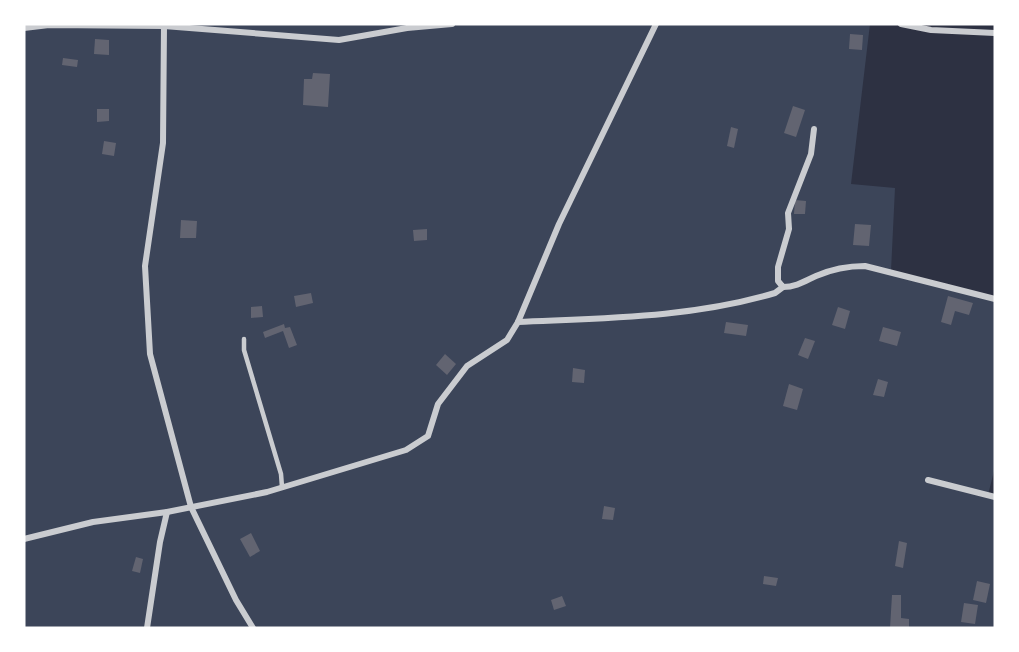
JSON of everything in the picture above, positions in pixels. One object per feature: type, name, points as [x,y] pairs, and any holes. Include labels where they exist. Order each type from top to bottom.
[{"type":"street","points":[[24,28],[49,25],[164,26],[339,40],[407,28],[452,24]]},
{"type":"street","points":[[24,540],[93,522],[167,512],[282,487],[406,450],[428,436],[438,404],[466,366],[507,340],[518,321],[559,224],[656,24]]},
{"type":"street","points":[[901,24],[931,30],[995,33]]},
{"type":"street","points":[[164,26],[163,143],[145,266],[150,354],[191,507],[236,600],[253,628]]},
{"type":"street","points":[[783,287],[778,280],[778,267],[789,229],[788,213],[811,154],[814,129]]},
{"type":"street","points":[[518,321],[632,317],[707,310],[775,293],[783,287],[792,287],[845,266],[864,266],[995,299]]},
{"type":"street","points":[[928,480],[995,498]]},
{"type":"street","points":[[147,628],[160,542],[167,512]]},
{"type":"lane","points":[[244,339],[243,350],[281,474],[282,487]]},
{"type":"shaded area","points":[[24,24],[870,24],[851,184],[895,188],[891,271],[995,297],[995,467],[988,495],[995,498],[995,628],[24,628]]},
{"type":"building","points":[[850,34],[863,35],[862,50],[849,49]]},
{"type":"building","points":[[95,39],[109,40],[109,55],[94,54]]},
{"type":"building","points":[[63,58],[78,60],[77,67],[62,65]]},
{"type":"building","points":[[313,73],[330,74],[328,107],[303,105],[304,79],[312,79]]},
{"type":"building","points":[[793,106],[805,110],[796,137],[784,133]]},
{"type":"building","points":[[97,109],[109,109],[109,121],[97,122]]},
{"type":"building","points":[[731,127],[738,129],[734,148],[727,146]]},
{"type":"building","points":[[104,141],[116,143],[114,156],[102,154]]},
{"type":"building","points":[[795,200],[806,201],[805,214],[794,214]]},
{"type":"building","points":[[181,220],[197,221],[196,238],[180,238]]},
{"type":"building","points":[[855,224],[871,225],[869,246],[853,245]]},
{"type":"building","points":[[427,229],[427,240],[414,241],[413,230]]},
{"type":"building","points":[[311,293],[313,303],[296,307],[294,296]]},
{"type":"building","points":[[948,296],[973,303],[969,315],[955,311],[951,325],[941,322]]},
{"type":"building","points":[[262,306],[263,317],[251,318],[251,307]]},
{"type":"building","points":[[838,307],[850,311],[845,329],[832,325]]},
{"type":"building","points":[[726,322],[748,325],[746,336],[724,333]]},
{"type":"building","points":[[284,324],[285,328],[290,327],[297,345],[289,348],[283,331],[265,338],[263,332]]},
{"type":"building","points":[[883,327],[901,332],[897,346],[879,341]]},
{"type":"building","points":[[805,338],[815,341],[808,359],[798,355]]},
{"type":"building","points":[[445,354],[456,364],[447,375],[436,365]]},
{"type":"building","points":[[573,368],[585,370],[584,383],[572,382]]},
{"type":"building","points":[[878,379],[888,382],[884,397],[873,395]]},
{"type":"building","points":[[789,384],[803,389],[797,410],[783,406]]},
{"type":"building","points":[[604,506],[615,508],[613,520],[602,519]]},
{"type":"building","points":[[251,533],[260,551],[250,557],[240,539]]},
{"type":"building","points":[[899,541],[907,543],[903,568],[895,566]]},
{"type":"building","points":[[136,557],[143,559],[140,573],[132,571]]},
{"type":"building","points":[[764,576],[778,578],[776,586],[763,584]]},
{"type":"building","points":[[977,581],[990,584],[986,603],[973,600]]},
{"type":"building","points":[[892,595],[901,595],[901,618],[909,619],[909,628],[890,628]]},
{"type":"building","points":[[562,596],[566,606],[554,610],[551,600]]},
{"type":"building","points":[[964,603],[978,605],[975,624],[961,622]]}]
